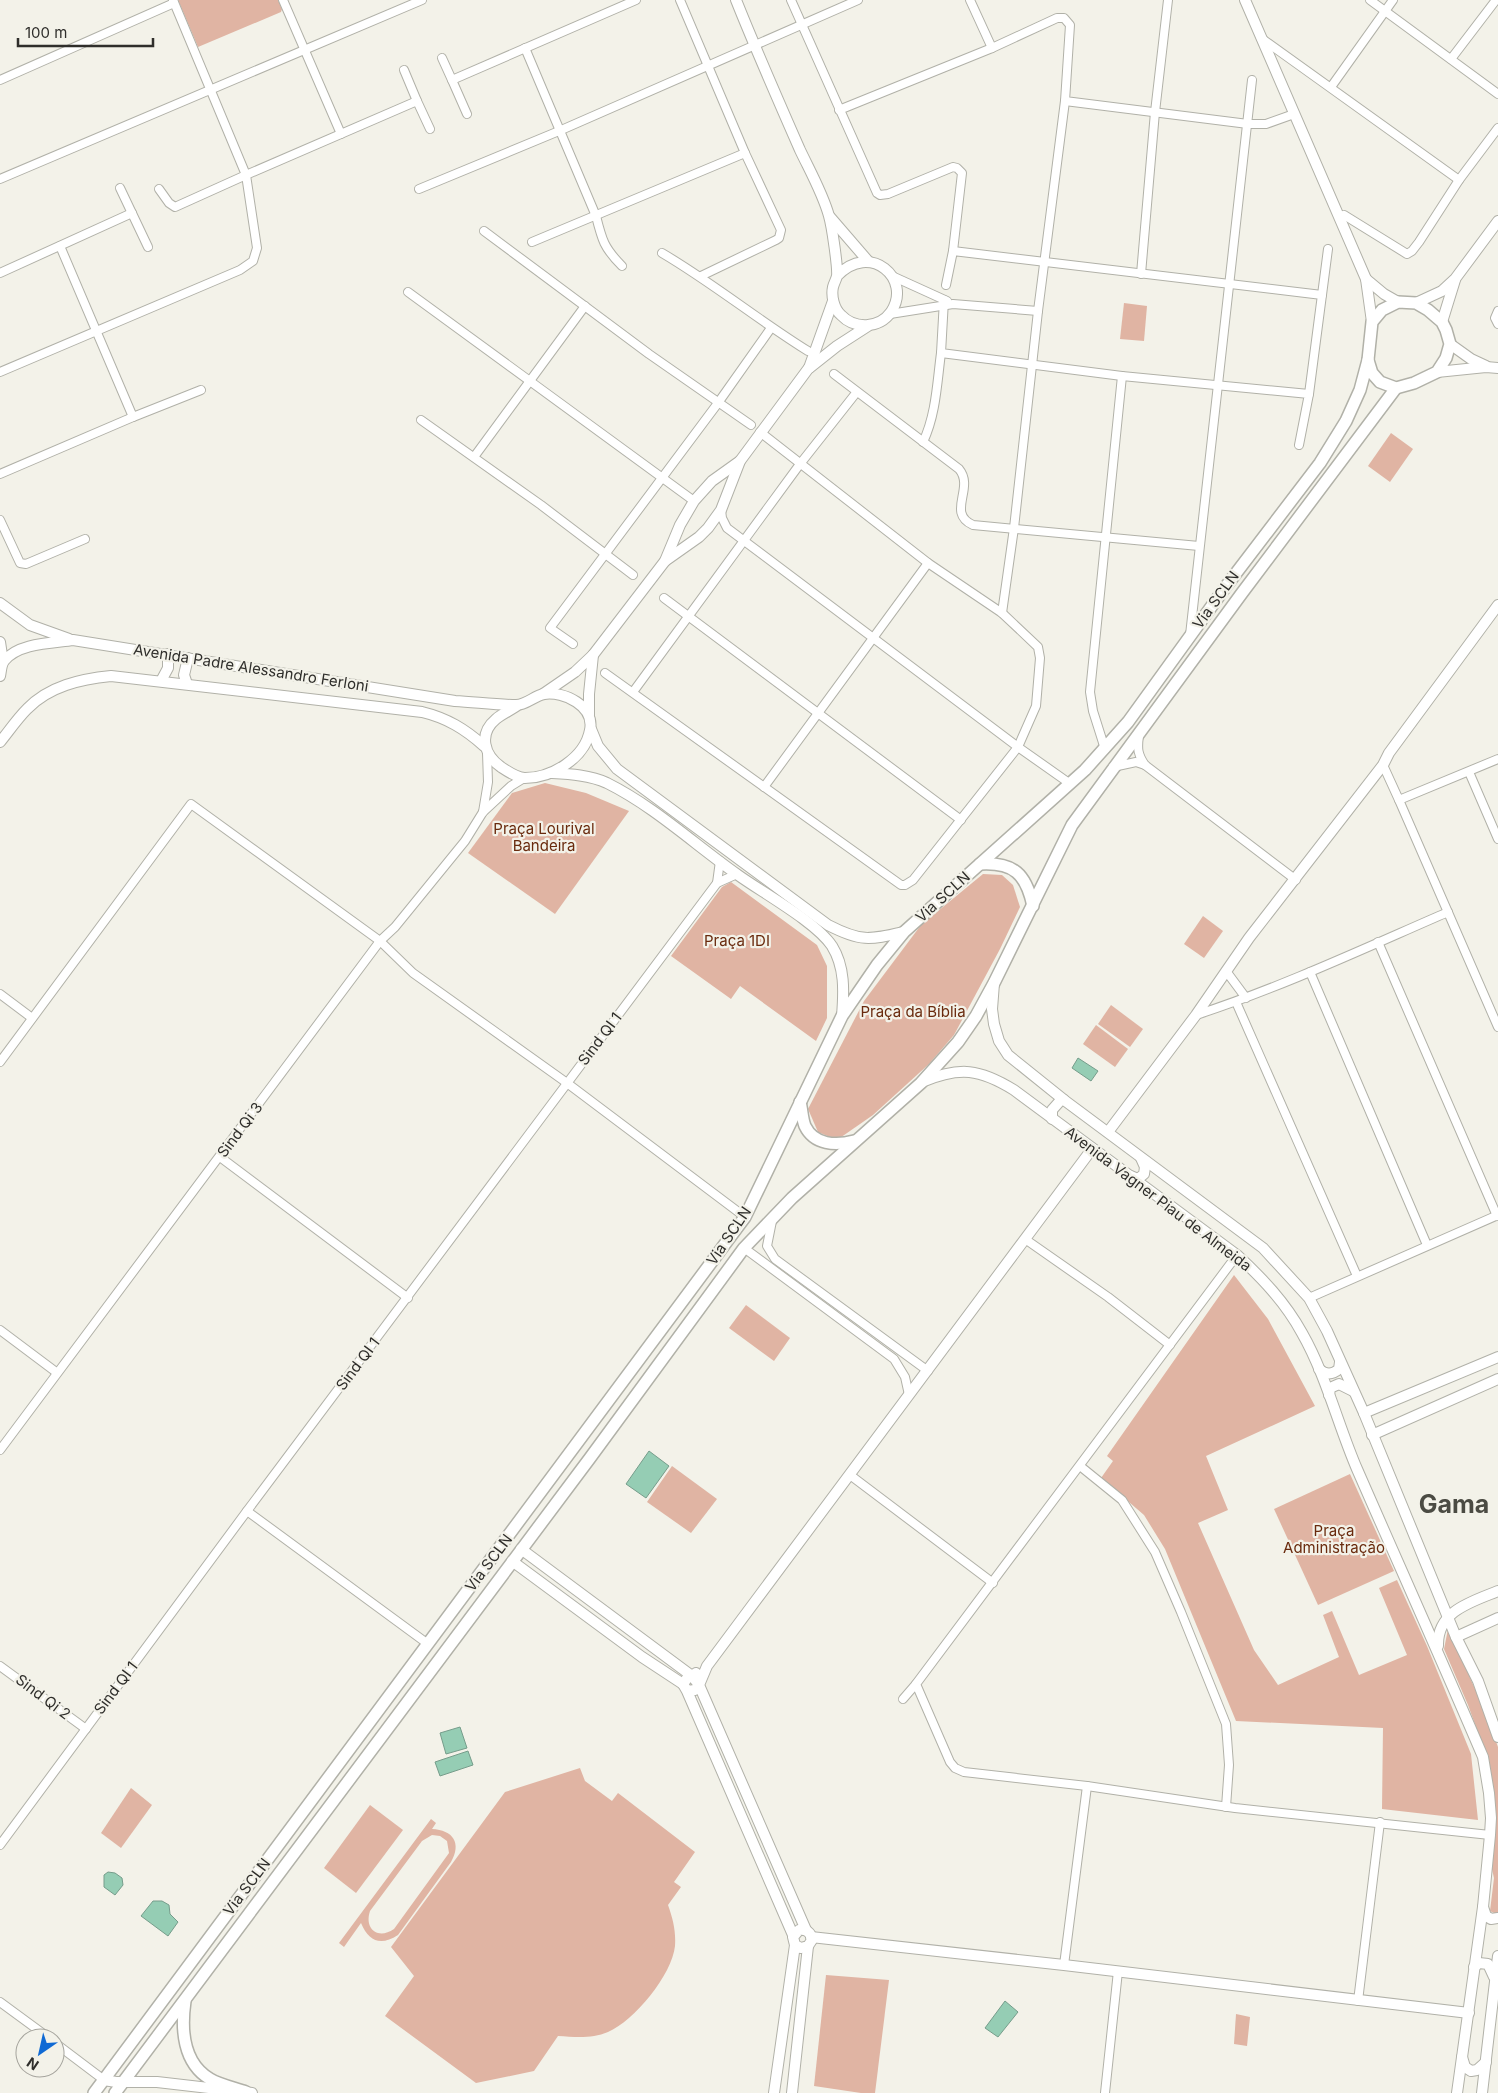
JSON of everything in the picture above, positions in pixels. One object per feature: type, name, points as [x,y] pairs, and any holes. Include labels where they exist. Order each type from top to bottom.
[{"type":"main road","points":[[1398,302],[1416,303],[1442,322],[1450,344],[1446,358],[1437,372],[1414,383],[1396,388],[1380,382],[1372,373],[1368,360],[1372,322],[1382,310],[1398,302]]},
{"type":"main road","name":"Via SCLN","points":[[94,2093],[745,1217],[842,1016],[877,966],[904,932],[1085,770],[1128,722],[1227,584],[1320,463],[1346,421],[1360,390],[1368,360]]},
{"type":"main road","name":"Via SCLN","points":[[115,2093],[298,1850],[744,1248],[792,1198],[921,1082],[958,1042],[976,1016],[994,983],[1072,825],[1242,593],[1396,388]]},
{"type":"main road","points":[[1227,584],[1242,593]]},
{"type":"main road","points":[[980,864],[994,863],[1006,865],[1020,875],[1029,889],[1033,906]]},
{"type":"main road","points":[[800,1102],[805,1125],[817,1140],[828,1144],[843,1144],[856,1140]]},
{"type":"main road","points":[[534,1502],[538,1509],[548,1513]]},
{"type":"main road","points":[[520,1520],[529,1522],[535,1530]]},
{"type":"main road","points":[[300,1815],[305,1824],[315,1825]]},
{"type":"main road","points":[[283,1838],[292,1842],[298,1850]]},
{"type":"main road","points":[[186,2000],[183,2035],[196,2066],[211,2080],[246,2092]]},
{"type":"street","points":[[283,0],[341,134]]},
{"type":"street","points":[[0,179],[422,0]]},
{"type":"street","points":[[452,80],[636,0]]},
{"type":"street","points":[[680,0],[707,67],[781,230],[781,234],[776,240],[701,276]]},
{"type":"street","points":[[736,0],[829,216],[837,276]]},
{"type":"street","points":[[791,0],[877,193],[880,195],[888,194],[953,166],[962,173],[953,251],[946,285]]},
{"type":"street","points":[[419,189],[559,131],[858,0]]},
{"type":"street","points":[[970,0],[992,48]]},
{"type":"street","points":[[1141,274],[1155,112],[1168,0]]},
{"type":"street","points":[[1245,0],[1366,279],[1372,322]]},
{"type":"street","points":[[1370,0],[1498,94]]},
{"type":"street","points":[[1331,87],[1393,0]]},
{"type":"street","points":[[1451,59],[1496,0]]},
{"type":"street","points":[[0,80],[173,1],[246,175],[257,248],[253,261],[240,270],[0,372]]},
{"type":"street","points":[[839,110],[992,48],[1053,19],[1064,18],[1070,25],[1065,101],[1002,614]]},
{"type":"street","points":[[1261,38],[1459,180]]},
{"type":"street","points":[[525,48],[596,216],[607,251],[622,266]]},
{"type":"street","points":[[442,58],[467,114]]},
{"type":"street","points":[[404,70],[430,129]]},
{"type":"street","points":[[1190,636],[1252,80]]},
{"type":"street","points":[[159,189],[168,203],[175,207],[417,101]]},
{"type":"street","points":[[1065,101],[1248,124],[1272,122],[1294,114]]},
{"type":"street","points":[[1344,215],[1407,254],[1419,242],[1459,180],[1498,128]]},
{"type":"street","points":[[532,242],[745,153]]},
{"type":"street","points":[[120,188],[148,247]]},
{"type":"street","points":[[0,273],[132,213]]},
{"type":"street","points":[[829,216],[868,261]]},
{"type":"street","points":[[1416,303],[1442,291],[1455,279],[1498,221]]},
{"type":"street","points":[[484,231],[718,403],[751,424]]},
{"type":"street","points":[[60,246],[133,417]]},
{"type":"street","points":[[1299,445],[1309,394],[1328,249]]},
{"type":"street","points":[[953,251],[1322,295]]},
{"type":"street","points":[[662,253],[701,276],[771,328],[808,351]]},
{"type":"street","points":[[868,326],[852,324],[840,314],[833,300],[832,288],[837,276],[846,267],[856,262],[868,261],[882,266],[892,276],[944,302],[1038,311]]},
{"type":"street","points":[[665,561],[699,537],[708,528],[721,510],[740,461],[808,369],[837,346],[868,326],[880,322],[890,314],[896,302],[896,289],[892,276]]},
{"type":"street","points":[[1366,279],[1384,294],[1398,302]]},
{"type":"street","points":[[1442,322],[1455,279]]},
{"type":"street","points":[[408,292],[694,501]]},
{"type":"street","points":[[808,369],[833,300]]},
{"type":"street","points":[[890,314],[944,302]]},
{"type":"street","points":[[923,442],[928,432],[932,414],[941,353],[944,302]]},
{"type":"street","points":[[474,457],[585,306]]},
{"type":"street","points":[[1498,311],[1495,318],[1498,324]]},
{"type":"street","points":[[573,644],[550,628],[718,403],[771,328]]},
{"type":"street","points":[[1450,344],[1486,366]]},
{"type":"street","points":[[941,353],[1032,366],[1309,394]]},
{"type":"street","points":[[1437,372],[1486,366],[1498,368]]},
{"type":"street","points":[[834,374],[856,393],[963,474],[965,478],[960,514],[965,521],[973,525],[1199,546]]},
{"type":"street","points":[[1104,749],[1093,711],[1090,692],[1122,376]]},
{"type":"street","points":[[0,474],[201,390]]},
{"type":"street","points":[[633,692],[800,464],[856,393]]},
{"type":"street","points":[[421,420],[633,575]]},
{"type":"street","points":[[605,672],[901,885],[906,885],[914,880],[1018,746],[1036,706],[1040,658],[1038,647],[1002,614],[928,563],[760,432]]},
{"type":"street","points":[[524,778],[498,765],[486,749],[486,735],[494,720],[518,705],[543,694],[575,672],[593,655],[665,561],[680,525],[694,501],[712,481],[740,461]]},
{"type":"street","points":[[712,481],[723,488],[728,495]]},
{"type":"street","points":[[721,510],[722,518],[728,528],[1069,783]]},
{"type":"street","points":[[0,520],[20,563],[26,564],[85,540]]},
{"type":"street","points":[[680,525],[689,536],[699,537]]},
{"type":"street","points":[[708,528],[715,526],[728,528]]},
{"type":"street","points":[[764,787],[928,563]]},
{"type":"street","points":[[664,598],[961,820]]},
{"type":"street","points":[[0,602],[30,625],[73,640]]},
{"type":"street","points":[[1108,1132],[1196,1015],[1249,938],[1296,880],[1383,765],[1389,753],[1498,605]]},
{"type":"street","name":"Avenida Padre Alessandro Ferloni","points":[[3,662],[12,654],[21,650],[73,640],[455,701],[518,705]]},
{"type":"street","points":[[0,642],[3,662],[0,676]]},
{"type":"street","points":[[161,681],[168,668],[168,654]]},
{"type":"street","points":[[593,655],[589,694],[591,729],[598,746],[617,769],[828,925],[861,939],[879,938],[904,932]]},
{"type":"street","points":[[187,684],[184,675],[188,658]]},
{"type":"street","name":"Avenida Padre Alessandro Ferloni","points":[[0,742],[27,708],[57,688],[87,678],[111,676],[422,712],[441,716],[453,722],[467,731],[486,749]]},
{"type":"street","points":[[543,694],[565,695],[579,703],[589,715]]},
{"type":"street","points":[[550,773],[570,762],[584,747],[591,729]]},
{"type":"street","points":[[1140,732],[1137,748],[1138,755],[1145,765],[1296,880]]},
{"type":"street","name":"Sind Qi 3","points":[[0,1450],[56,1372],[220,1157],[380,941],[395,927],[465,841],[487,804],[486,749]]},
{"type":"street","points":[[1399,800],[1498,759]]},
{"type":"street","points":[[1113,767],[1136,762],[1145,765]]},
{"type":"street","points":[[1383,765],[1498,1027]]},
{"type":"street","points":[[1468,772],[1498,839]]},
{"type":"street","points":[[487,804],[524,778],[550,773],[576,774],[604,782],[638,800],[737,874],[815,928],[831,945],[838,959],[842,973],[844,993],[842,1016]]},
{"type":"street","points":[[0,1062],[191,804],[380,941],[413,973],[567,1082],[745,1217]]},
{"type":"street","points":[[720,861],[717,882],[737,874]]},
{"type":"street","name":"Sind QI 1","points":[[0,1845],[717,882]]},
{"type":"street","points":[[1196,1015],[1236,1002],[1310,972],[1448,912]]},
{"type":"street","points":[[1309,1298],[1497,1216],[1378,942]]},
{"type":"street","points":[[1226,971],[1246,998]]},
{"type":"street","points":[[1310,972],[1427,1245]]},
{"type":"street","name":"Avenida Vagner Piau de Almeida","points":[[994,983],[992,1009],[999,1041],[1008,1055],[1064,1100],[1263,1248],[1309,1298],[1327,1331],[1364,1413],[1456,1637],[1478,1681],[1498,1737]]},
{"type":"street","points":[[0,994],[32,1018]]},
{"type":"street","points":[[1236,1002],[1357,1276]]},
{"type":"street","name":"Avenida Vagner Piau de Almeida","points":[[921,1082],[952,1072],[978,1073],[996,1079],[1014,1090],[1237,1255],[1263,1279],[1284,1305],[1302,1333],[1319,1369],[1357,1468],[1483,1757],[1489,1793],[1490,1835],[1483,1907],[1457,2093]]},
{"type":"street","points":[[1052,1119],[1052,1110],[1060,1101],[1064,1100]]},
{"type":"street","points":[[512,1561],[642,1657],[685,1687],[695,1690],[707,1666],[1092,1149]]},
{"type":"street","points":[[220,1157],[408,1298]]},
{"type":"street","points":[[1126,1174],[1138,1179],[1142,1177],[1146,1167],[1141,1158]]},
{"type":"street","points":[[772,1220],[767,1246],[775,1259],[928,1371]]},
{"type":"street","points":[[1026,1238],[1108,1297],[1170,1345]]},
{"type":"street","points":[[744,1248],[894,1359],[906,1377],[910,1395]]},
{"type":"street","points":[[903,1699],[993,1583],[1237,1255]]},
{"type":"street","points":[[0,1330],[56,1372]]},
{"type":"street","points":[[1364,1413],[1434,1385],[1498,1356]]},
{"type":"street","points":[[1319,1369],[1327,1374],[1332,1374],[1339,1369],[1340,1362]]},
{"type":"street","points":[[1372,1435],[1498,1379]]},
{"type":"street","points":[[1329,1395],[1330,1388],[1339,1384],[1353,1391]]},
{"type":"street","points":[[1434,1385],[1434,1396],[1442,1403]]},
{"type":"street","points":[[1080,1466],[1122,1500],[1155,1552],[1226,1724],[1229,1765],[1226,1807]]},
{"type":"street","points":[[850,1475],[993,1583]]},
{"type":"street","points":[[247,1511],[428,1644]]},
{"type":"street","points":[[521,1549],[692,1676],[699,1685],[808,1938],[792,2093]]},
{"type":"street","points":[[1438,1652],[1438,1635],[1448,1616],[1498,1591]]},
{"type":"street","points":[[600,1625],[602,1616],[609,1613]]},
{"type":"street","points":[[1456,1637],[1498,1618]]},
{"type":"street","name":"Sind Qi 2","points":[[0,1666],[86,1729]]},
{"type":"street","points":[[707,1666],[688,1677],[685,1687],[794,1940],[801,1948],[808,1938]]},
{"type":"street","points":[[916,1684],[950,1762],[955,1768],[964,1772],[1087,1786],[1226,1807],[1490,1835]]},
{"type":"street","points":[[1064,1965],[1087,1786]]},
{"type":"street","points":[[1358,2001],[1380,1822]]},
{"type":"street","points":[[1483,1907],[1486,1916],[1491,1919],[1498,1918]]},
{"type":"street","points":[[774,2093],[794,1940],[798,1930],[808,1938],[1118,1971],[1468,2013]]},
{"type":"street","points":[[1482,2093],[1494,2017],[1495,1978],[1498,1956]]},
{"type":"street","points":[[1474,1967],[1479,1962],[1488,1964],[1495,1978]]},
{"type":"street","points":[[1105,2093],[1118,1971]]},
{"type":"street","points":[[0,2002],[35,2028]]},
{"type":"street","points":[[65,2051],[104,2080],[157,2082],[252,2093]]},
{"type":"street","points":[[1462,2056],[1465,2067],[1470,2071],[1477,2070],[1486,2062]]},
{"type":"green space","points":[[178,0],[278,0],[282,9],[281,12],[198,47]]},
{"type":"green space","points":[[1124,303],[1147,306],[1144,341],[1120,339]]},
{"type":"green space","points":[[1391,433],[1413,449],[1390,482],[1368,466]]},
{"type":"green space","name":"Praça Lourival Bandeira","points":[[545,783],[586,793],[629,811],[555,914],[468,853],[512,793]]},
{"type":"green space","name":"Praça da Bíblia","points":[[983,874],[1002,875],[1013,885],[1020,907],[954,1035],[929,1064],[873,1115],[837,1140],[818,1132],[808,1109],[864,1001],[921,925]]},
{"type":"green space","name":"Praça 1DI","points":[[731,882],[817,945],[827,966],[827,1018],[816,1041],[740,986],[731,999],[671,956],[722,887]]},
{"type":"green space","points":[[1203,916],[1223,931],[1204,958],[1184,944]]},
{"type":"green space","points":[[1111,1005],[1143,1029],[1130,1047],[1098,1024]]},
{"type":"green space","points":[[1096,1025],[1128,1049],[1115,1067],[1083,1044]]},
{"type":"green space","points":[[1234,1275],[1268,1319],[1315,1406],[1206,1456],[1228,1510],[1198,1523],[1254,1650],[1278,1685],[1339,1657],[1323,1615],[1332,1611],[1359,1675],[1407,1655],[1379,1588],[1397,1580],[1427,1646],[1471,1754],[1478,1820],[1382,1809],[1383,1728],[1236,1721],[1165,1549],[1144,1515],[1101,1478],[1113,1461],[1107,1456]]},
{"type":"green space","points":[[746,1305],[790,1338],[774,1361],[729,1328]]},
{"type":"green space","points":[[672,1466],[717,1499],[691,1533],[647,1502]]},
{"type":"green space","name":"Praça Administração","points":[[1350,1474],[1394,1571],[1318,1605],[1274,1509]]},
{"type":"green space","points":[[1448,1629],[1485,1711],[1498,1747],[1498,1912],[1496,1914],[1490,1911],[1494,1878],[1491,1865],[1487,1757],[1468,1705],[1444,1649]]},
{"type":"green space","points":[[580,1768],[585,1781],[612,1801],[618,1793],[695,1852],[674,1882],[681,1887],[668,1905],[675,1935],[672,1958],[667,1970],[650,1996],[640,2008],[618,2026],[596,2036],[558,2036],[534,2071],[476,2083],[385,2016],[414,1976],[391,1947],[505,1792]]},
{"type":"green space","points":[[131,1788],[152,1805],[121,1848],[101,1833]]},
{"type":"green space","points":[[370,1805],[403,1830],[356,1893],[324,1868]]},
{"type":"green space","points":[[431,1819],[436,1823],[432,1829],[445,1832],[454,1839],[456,1849],[451,1862],[398,1935],[386,1940],[376,1940],[368,1934],[361,1923],[344,1947],[339,1943]],"holes":[[[432,1835],[440,1836],[447,1841],[449,1853],[394,1929],[383,1933],[374,1931],[369,1923],[370,1911],[422,1841]]]},
{"type":"green space","points":[[826,1975],[889,1980],[875,2093],[861,2093],[814,2086]]},
{"type":"green space","points":[[1236,2014],[1250,2017],[1247,2046],[1234,2044]]},
{"type":"shaded area","points":[[1078,1058],[1098,1071],[1091,1081],[1072,1068]]},
{"type":"shaded area","points":[[649,1451],[669,1466],[646,1498],[626,1484]]},
{"type":"shaded area","points":[[460,1727],[467,1748],[446,1754],[440,1733]]},
{"type":"shaded area","points":[[468,1751],[473,1765],[440,1776],[435,1762]]},
{"type":"shaded area","points":[[108,1872],[115,1873],[122,1878],[123,1885],[115,1895],[104,1887],[104,1875]]},
{"type":"shaded area","points":[[153,1901],[162,1901],[169,1905],[170,1914],[178,1922],[168,1936],[141,1916]]},
{"type":"shaded area","points":[[1005,2001],[1018,2012],[998,2037],[985,2028]]},
{"type":"district","name":"Gama","points":[[1454,1504]]}]
